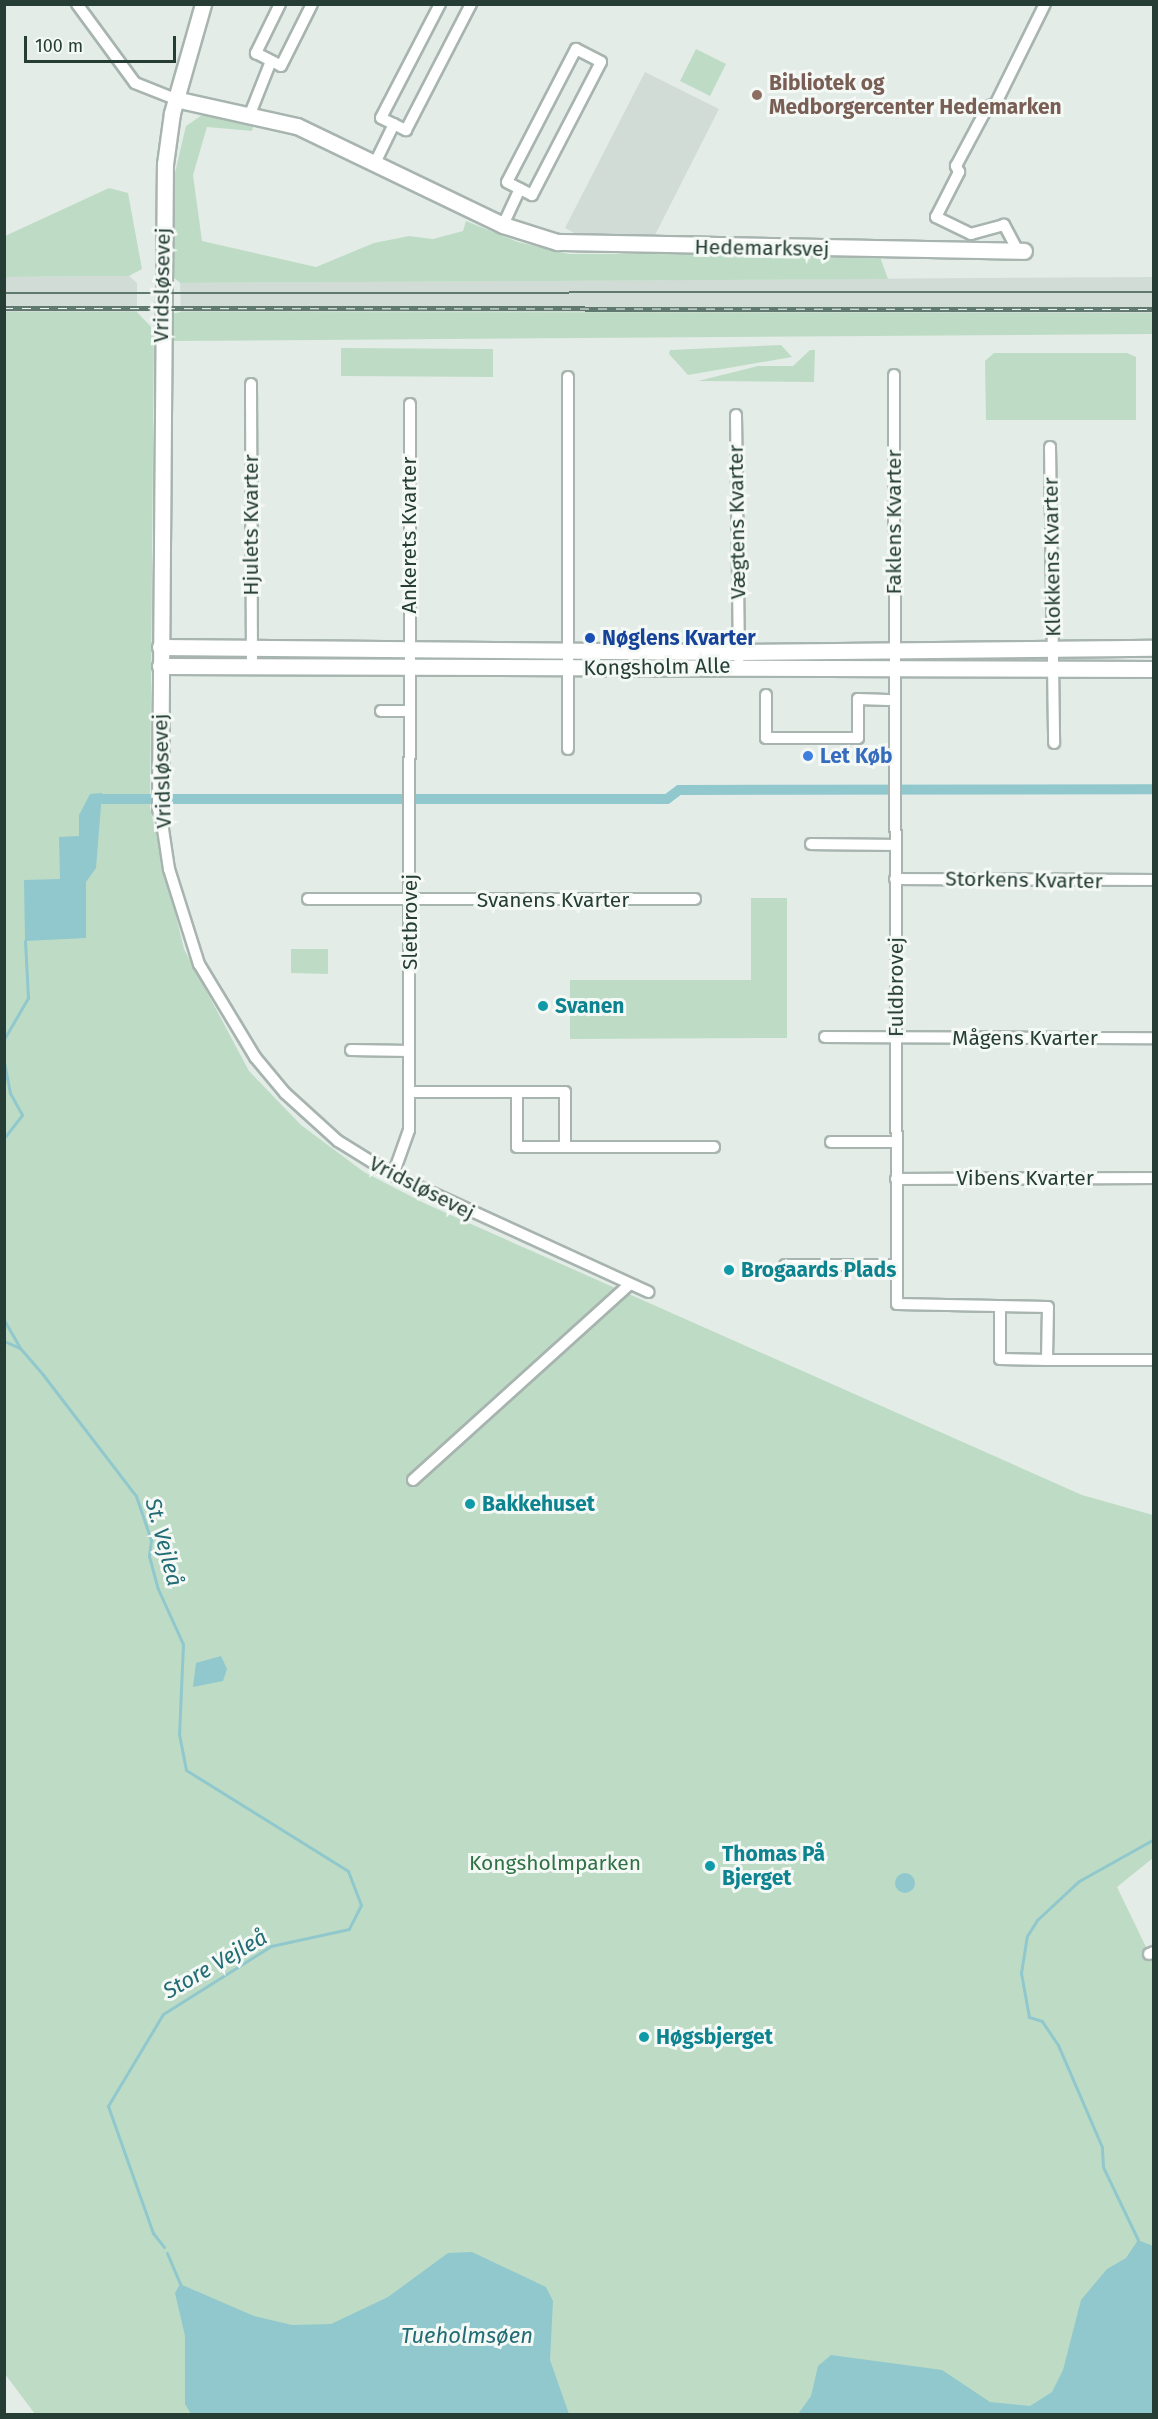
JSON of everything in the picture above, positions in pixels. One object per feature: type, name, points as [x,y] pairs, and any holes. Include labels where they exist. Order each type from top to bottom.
[{"type":"street","points":[[77,4],[135,83],[176,99]]},
{"type":"street","name":"Vridsløsevej","points":[[203,4],[176,99],[163,210],[159,781],[160,809],[181,917],[219,1004],[285,1093],[338,1141],[393,1175],[649,1292]]},
{"type":"street","points":[[280,4],[256,53],[281,66],[312,4]]},
{"type":"street","points":[[440,4],[381,118],[406,130],[471,4]]},
{"type":"street","points":[[1021,251],[1004,225],[971,234],[936,217],[959,172],[956,166],[988,106],[995,105],[1045,4]]},
{"type":"street","points":[[576,49],[601,62],[532,195],[520,189],[507,182],[576,49]]},
{"type":"street","points":[[250,114],[271,61]]},
{"type":"street","name":"Hedemarksvej","points":[[176,99],[297,126],[376,161],[503,225],[580,246],[1021,251]]},
{"type":"street","points":[[376,161],[394,124]]},
{"type":"street","points":[[503,225],[520,189]]},
{"type":"street","name":"Faklens Kvarter","points":[[894,375],[895,670]]},
{"type":"street","points":[[568,377],[568,749]]},
{"type":"street","name":"Hjulets Kvarter","points":[[251,384],[252,657]]},
{"type":"street","name":"Ankerets Kvarter","points":[[409,658],[410,404]]},
{"type":"street","name":"Vægtens Kvarter","points":[[736,415],[739,658]]},
{"type":"street","name":"Klokkens Kvarter","points":[[1050,447],[1054,743]]},
{"type":"street","name":"Kongsholm Alle","points":[[160,647],[252,657],[409,658],[568,669],[894,648],[1154,648]]},
{"type":"street","name":"Kongsholm Alle","points":[[409,658],[569,648],[895,670],[924,665],[1154,669]]},
{"type":"street","name":"Kongsholm Alle","points":[[160,666],[252,657]]},
{"type":"street","name":"Sletbrovej","points":[[393,1175],[409,1130],[409,658]]},
{"type":"street","name":"Fuldbrovej","points":[[895,670],[897,1304],[1000,1306]]},
{"type":"street","points":[[766,695],[766,738],[858,738],[858,699],[895,700]]},
{"type":"street","points":[[381,711],[408,711]]},
{"type":"street","points":[[811,844],[895,845]]},
{"type":"street","name":"Storkens Kvarter","points":[[895,879],[1154,880]]},
{"type":"street","name":"Svanens Kvarter","points":[[308,899],[695,899]]},
{"type":"street","name":"Mågens Kvarter","points":[[825,1037],[1154,1038]]},
{"type":"street","points":[[351,1050],[409,1051]]},
{"type":"street","points":[[409,1092],[565,1092],[565,1147]]},
{"type":"street","points":[[517,1092],[517,1147],[714,1147]]},
{"type":"street","points":[[831,1142],[896,1142]]},
{"type":"street","name":"Vibens Kvarter","points":[[896,1179],[1154,1178]]},
{"type":"street","points":[[785,1265],[897,1266]]},
{"type":"street","points":[[413,1480],[630,1284]]},
{"type":"street","points":[[1047,1360],[1047,1307],[1000,1306],[1000,1359],[1047,1360],[1154,1360]]},
{"type":"shaded area","points":[[645,72],[719,109],[655,235],[576,234],[565,228]]},
{"type":"shaded area","points":[[129,276],[137,283],[137,312],[5,312],[4,277]]},
{"type":"shaded area","points":[[1153,277],[1154,313],[181,312],[180,283]]},
{"type":"green space","points":[[696,49],[726,64],[710,96],[680,81]]},
{"type":"green space","points":[[202,115],[254,123],[252,131],[207,127],[193,175],[202,241],[316,267],[374,243],[409,236],[433,239],[463,231],[466,221],[518,242],[569,254],[879,254],[888,279],[180,283],[170,274],[174,177],[186,126]]},
{"type":"green space","points":[[109,188],[128,193],[142,269],[129,276],[5,277],[5,236]]},
{"type":"green space","name":"Kongsholmparken","points":[[5,312],[137,312],[154,330],[150,808],[184,949],[249,1071],[301,1125],[364,1172],[426,1204],[1082,1495],[1153,1515],[1153,1858],[1117,1887],[1146,1947],[1153,1948],[1153,2414],[35,2414],[5,2374]]},
{"type":"green space","points":[[181,312],[1153,313],[1154,334],[170,341],[170,314]]},
{"type":"green space","points":[[781,345],[792,357],[688,375],[669,354],[670,350]]},
{"type":"green space","points":[[341,348],[493,349],[493,377],[341,376]]},
{"type":"green space","points":[[810,350],[815,350],[814,382],[698,381],[758,366],[793,366]]},
{"type":"green space","points":[[994,353],[1127,353],[1136,357],[1136,420],[986,420],[985,361]]},
{"type":"green space","points":[[751,898],[787,898],[787,1038],[570,1039],[570,980],[751,980]]},
{"type":"green space","points":[[291,949],[328,949],[328,974],[291,973]]},
{"type":"water","points":[[102,793],[96,868],[86,882],[86,938],[25,941],[24,880],[60,879],[59,837],[79,836],[79,815],[90,794]]},
{"type":"water","points":[[221,1656],[227,1669],[223,1681],[193,1687],[196,1663]]},
{"type":"water","points":[[905,1873],[912,1876],[915,1883],[912,1890],[905,1893],[898,1890],[895,1883],[898,1876]]},
{"type":"water","points":[[1138,2240],[1153,2246],[1153,2414],[798,2414],[811,2396],[818,2366],[831,2355],[942,2370],[990,2402],[1030,2406],[1052,2392],[1063,2370],[1081,2300],[1107,2269],[1126,2258]]},
{"type":"water","name":"Tueholmsøen","points":[[472,2252],[546,2287],[553,2301],[550,2360],[569,2414],[191,2414],[185,2404],[185,2336],[175,2293],[180,2284],[254,2316],[292,2325],[331,2324],[388,2297],[448,2253]]},
{"type":"waterway","points":[[103,799],[667,799],[679,790],[1154,789]]},
{"type":"waterway","points":[[4,1039],[28,998],[25,941]]},
{"type":"waterway","points":[[4,1062],[10,1093],[22,1115],[4,1138]]},
{"type":"waterway","points":[[4,1320],[20,1348]]},
{"type":"waterway","name":"Store Vejleå","points":[[4,1341],[20,1348],[44,1376],[136,1496],[151,1540],[149,1556],[158,1589],[183,1644],[179,1734],[186,1770],[348,1871],[361,1905],[349,1929],[271,1946],[163,2014],[108,2106],[153,2233],[164,2247]]},
{"type":"waterway","points":[[1138,2240],[1103,2167],[1102,2147],[1058,2045],[1042,2021],[1029,2017],[1021,1973],[1027,1936],[1037,1920],[1079,1881],[1154,1839]]},
{"type":"waterway","name":"Store Vejleå","points":[[167,2253],[180,2284]]},
{"type":"tram line","points":[[4,293],[1154,292]]},
{"type":"railway","points":[[4,308],[1154,309]]},
{"type":"place","name":"Bibliotek og Medborgercenter Hedemarken","points":[[757,95]]},
{"type":"place","name":"Nøglens Kvarter","points":[[590,638]]},
{"type":"place","name":"Let Køb","points":[[808,756]]},
{"type":"place","name":"Svanen","points":[[543,1006]]},
{"type":"place","name":"Brogaards Plads","points":[[729,1270]]},
{"type":"place","name":"Bakkehuset","points":[[470,1504]]},
{"type":"place","name":"Thomas På Bjerget","points":[[710,1866]]},
{"type":"place","name":"Høgsbjerget","points":[[644,2037]]},
{"type":"water label","name":"St. Vejleå","points":[[164,1542]]}]
